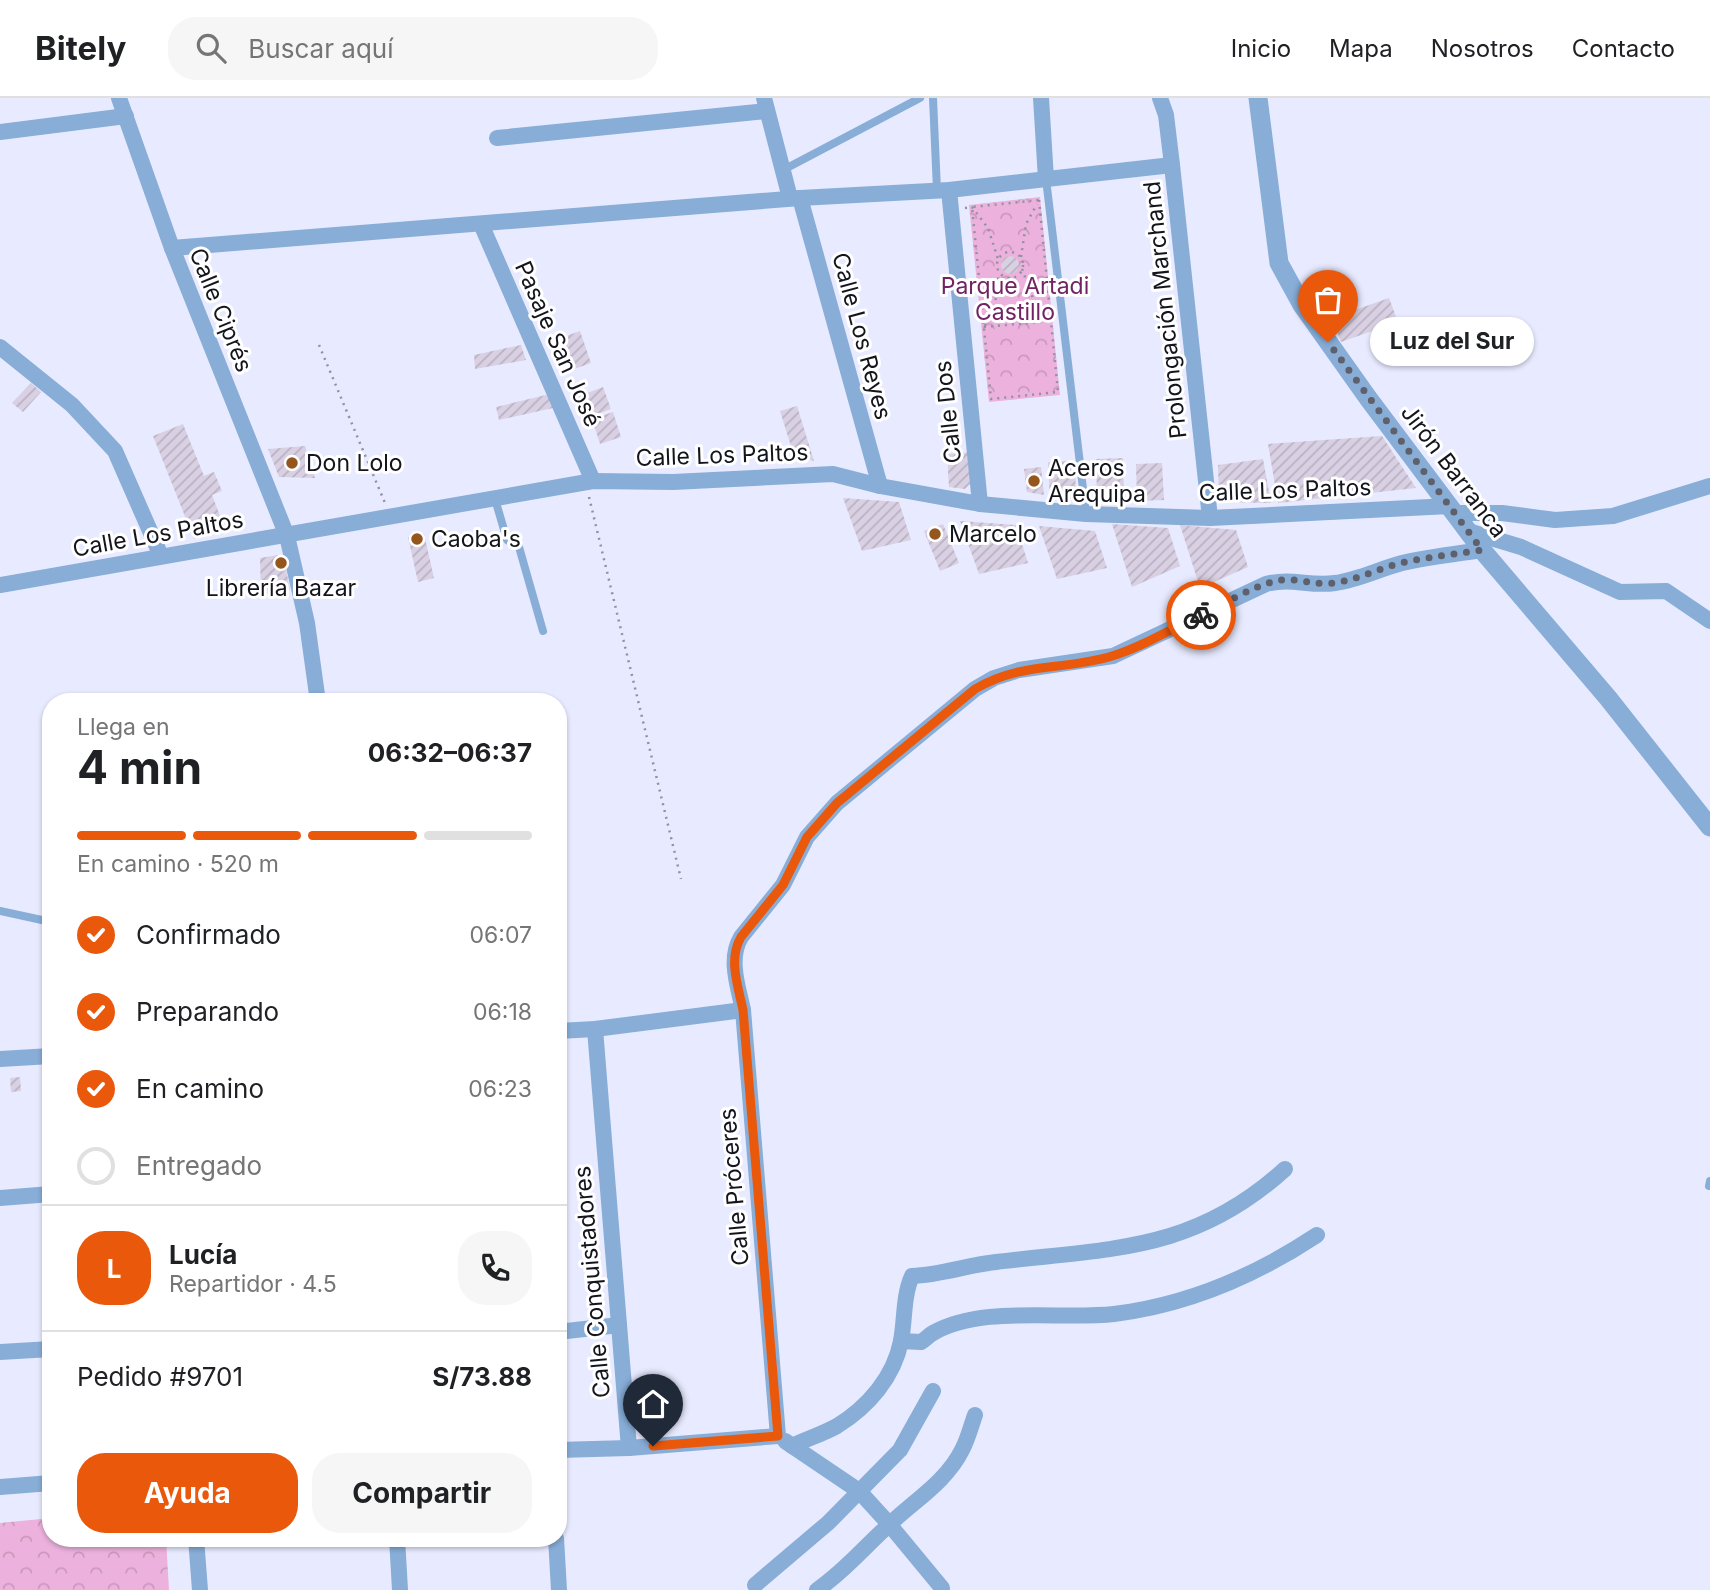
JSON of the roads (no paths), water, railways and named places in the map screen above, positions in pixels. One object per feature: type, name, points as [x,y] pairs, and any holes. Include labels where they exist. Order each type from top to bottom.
[{"type":"street","name":"Calle Ciprés","points":[[119,98],[172,248],[287,536],[307,623],[317,693]]},
{"type":"street","points":[[1041,98],[1046,180]]},
{"type":"street","name":"Prolongación Marchand","points":[[1160,98],[1166,114],[1210,518]]},
{"type":"street","name":"Jirón Barranca","points":[[1258,98],[1279,263],[1309,315],[1482,550],[1608,698],[1710,827]]},
{"type":"street","points":[[497,138],[766,105]]},
{"type":"street","name":"Calle Los Reyes","points":[[766,105],[783,170],[795,198],[880,486]]},
{"type":"street","points":[[0,132],[126,116]]},
{"type":"street","points":[[172,248],[795,198],[943,190],[1172,165]]},
{"type":"street","name":"Calle Dos","points":[[943,190],[951,209],[981,504]]},
{"type":"street","name":"Pasaje San José","points":[[481,224],[589,482]]},
{"type":"street","points":[[0,347],[72,405],[115,451],[161,556]]},
{"type":"street","name":"Calle Los Paltos","points":[[0,585],[589,482],[673,482],[833,474],[880,486],[981,504],[1086,514],[1210,518],[1452,509],[1555,520],[1614,516],[1710,486]]},
{"type":"street","points":[[1468,531],[1521,547],[1620,592],[1666,591],[1710,621]]},
{"type":"street","name":"Calle Próceres","points":[[778,1436],[743,1010],[733,958],[735,946],[741,937],[783,885],[807,837],[837,803],[975,689],[994,678],[1019,670],[1113,656],[1266,584],[1292,580],[1332,584],[1364,577],[1400,564],[1482,550]]},
{"type":"street","points":[[567,1031],[595,1030],[743,1010]]},
{"type":"street","name":"Calle Conquistadores","points":[[595,1030],[629,1448]]},
{"type":"street","points":[[0,1059],[42,1057]]},
{"type":"street","points":[[792,1446],[836,1426],[876,1394],[892,1367],[901,1341],[908,1285],[912,1276],[978,1264],[1128,1247],[1174,1236],[1236,1208],[1285,1169]]},
{"type":"street","points":[[0,1198],[42,1195]]},
{"type":"street","points":[[901,1341],[921,1342],[932,1333],[981,1318],[1111,1314],[1173,1303],[1253,1273],[1317,1235]]},
{"type":"street","points":[[567,1331],[619,1325]]},
{"type":"street","points":[[0,1352],[42,1350]]},
{"type":"street","points":[[755,1585],[828,1523],[900,1450],[933,1391]]},
{"type":"street","points":[[817,1590],[861,1553],[889,1524],[930,1492],[962,1451],[975,1415]]},
{"type":"street","points":[[567,1450],[629,1448],[778,1436],[859,1491],[942,1588]]},
{"type":"street","points":[[0,1487],[42,1484]]},
{"type":"street","points":[[197,1547],[200,1590]]},
{"type":"street","points":[[398,1547],[400,1590]]},
{"type":"street","points":[[557,1547],[559,1590]]},
{"type":"lane","points":[[783,170],[920,98]]},
{"type":"lane","points":[[933,98],[943,190]]},
{"type":"lane","points":[[1046,180],[1044,199],[1086,514]]},
{"type":"lane","points":[[495,499],[507,540],[519,547],[543,631]]},
{"type":"lane","points":[[0,911],[42,920]]},
{"type":"place","name":"Luz del Sur","points":[[1328,342]]},
{"type":"place","name":"Don Lolo","points":[[292,463]]},
{"type":"place","name":"Aceros Arequipa","points":[[1034,481]]},
{"type":"place","name":"Marcelo","points":[[935,534]]},
{"type":"place","name":"Caoba's","points":[[417,539]]},
{"type":"place","name":"Librería Bazar","points":[[281,563]]},
{"type":"park label","name":"Parque Artadi Castillo","points":[[1015,299]]}]
